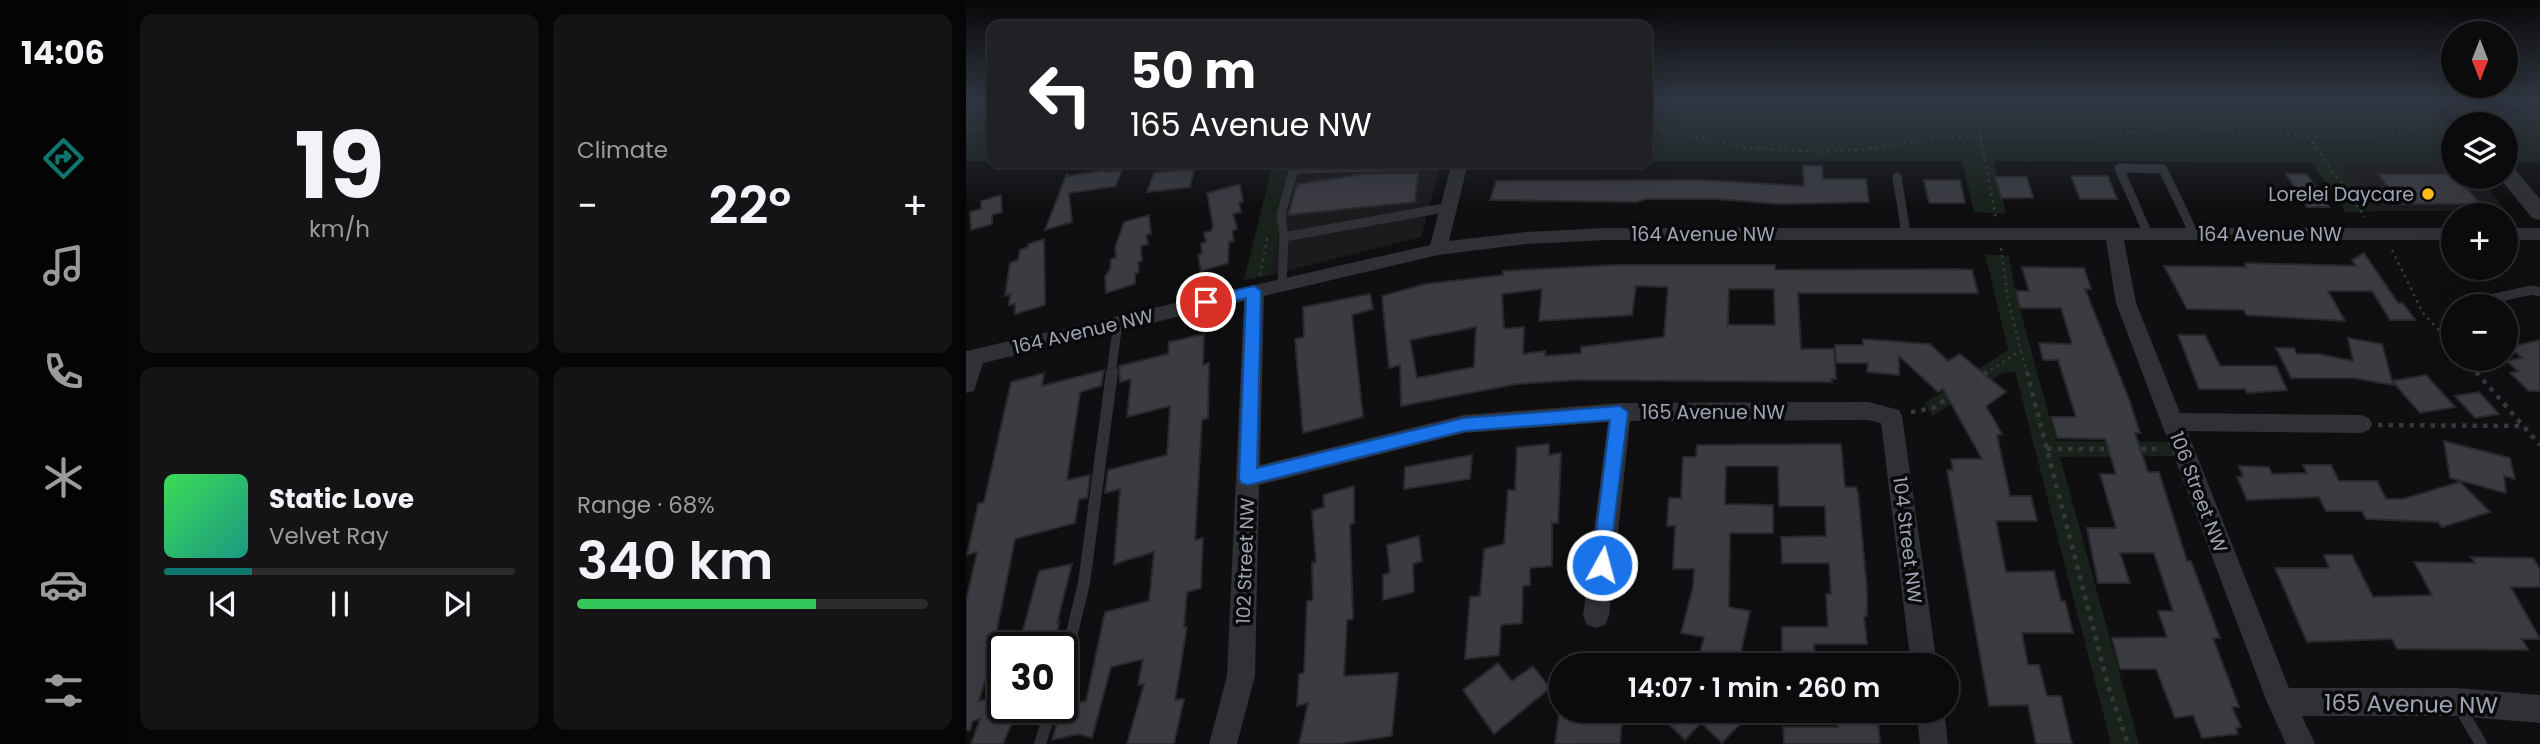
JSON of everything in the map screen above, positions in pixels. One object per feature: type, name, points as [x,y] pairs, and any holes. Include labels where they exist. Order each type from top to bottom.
[{"type":"street","points":[[1438,249],[1458,168]]},
{"type":"street","points":[[2518,186],[2540,213]]},
{"type":"street","name":"106 Street NW","points":[[2114,234],[2126,303],[2281,702],[2301,744]]},
{"type":"street","name":"164 Avenue NW","points":[[970,358],[1438,249],[1566,235],[2441,234]]},
{"type":"street","points":[[2518,234],[2540,234]]},
{"type":"street","name":"102 Street NW","points":[[1223,744],[1241,676],[1254,291]]},
{"type":"street","points":[[966,385],[970,358]]},
{"type":"street","name":"165 Avenue NW","points":[[1248,478],[1464,424],[1620,412],[1868,411],[1891,416]]},
{"type":"street","points":[[1596,616],[1620,412]]},
{"type":"street","name":"104 Street NW","points":[[1891,416],[1922,653]]},
{"type":"street","points":[[2172,422],[2361,424]]},
{"type":"street","name":"165 Avenue NW","points":[[2281,702],[2456,702],[2540,709]]},
{"type":"street","points":[[1932,723],[1934,744]]},
{"type":"lane","points":[[1282,285],[1282,215],[1293,172],[1301,169],[1333,168]]},
{"type":"lane","points":[[2148,234],[2119,168],[2163,169],[2194,234]]},
{"type":"lane","points":[[1897,177],[1906,233]]},
{"type":"lane","points":[[1283,237],[1449,207]]},
{"type":"lane","points":[[2510,294],[2531,289],[2540,292]]},
{"type":"lane","points":[[1072,632],[1084,583],[1118,323]]},
{"type":"lane","points":[[2456,702],[2481,744]]},
{"type":"lane","points":[[1040,744],[1047,723]]},
{"type":"path","points":[[1685,135],[1751,148],[1804,152],[1853,151],[1939,137],[2108,135]]},
{"type":"path","points":[[2290,135],[2349,135]]},
{"type":"path","points":[[1980,136],[1999,234],[2008,299],[2109,689],[2128,744]]},
{"type":"path","points":[[2308,136],[2390,247],[2423,313],[2441,333]]},
{"type":"path","points":[[1891,416],[1933,408],[2021,350]]},
{"type":"path","points":[[2475,371],[2540,445]]},
{"type":"path","points":[[2361,424],[2523,426]]},
{"type":"path","points":[[2047,449],[2182,449]]},
{"type":"shaded area","points":[[966,135],[987,135],[987,161],[966,161]]},
{"type":"shaded area","points":[[1652,135],[2441,135],[2441,163],[2341,163],[2375,211],[2346,213],[2311,162],[1994,161],[2006,214],[1974,212],[1962,161],[1652,161]]},
{"type":"shaded area","points":[[2518,135],[2540,135],[2540,162],[2518,162]]},
{"type":"shaded area","name":"Lorelei Daycare","points":[[2340,163],[2441,163],[2441,189],[2489,189],[2500,203],[2441,203],[2441,211],[2375,211]]},
{"type":"shaded area","points":[[1272,168],[1293,168],[1270,275],[1244,280]]},
{"type":"shaded area","points":[[1293,168],[1440,168],[1421,237],[1270,275]]},
{"type":"shaded area","points":[[1985,254],[2009,256],[2016,295],[2056,441],[2170,442],[2176,456],[2060,457],[2139,744],[2111,744],[2015,372],[2003,373],[1932,416],[1925,403],[2008,350]]},
{"type":"building","points":[[1803,166],[1822,166],[1823,179],[1866,179],[1869,202],[1781,204],[1715,199],[1646,199],[1637,202],[1490,200],[1496,181],[1701,180],[1804,186]]},
{"type":"building","points":[[1107,170],[1106,172],[1122,170],[1116,186],[1069,193],[1072,222],[1045,230],[1067,173],[1067,176]]},
{"type":"building","points":[[1194,170],[1190,187],[1147,192],[1154,173]]},
{"type":"building","points":[[1418,173],[1415,202],[1288,215],[1297,184],[1364,174]]},
{"type":"building","points":[[2286,174],[2307,174],[2329,207],[2307,207]]},
{"type":"building","points":[[2378,174],[2441,174],[2441,189],[2468,189],[2480,203],[2441,204],[2400,204]]},
{"type":"building","points":[[2071,176],[2108,176],[2117,199],[2080,199]]},
{"type":"building","points":[[1995,177],[2027,177],[2033,198],[2001,198]]},
{"type":"building","points":[[1924,180],[1960,180],[1965,203],[1929,203]]},
{"type":"building","points":[[1240,184],[1243,202],[1239,203],[1241,212],[1233,214],[1237,229],[1232,231],[1234,241],[1229,242],[1228,263],[1201,271],[1198,255],[1202,254],[1201,244],[1206,242],[1204,233],[1211,231],[1213,226],[1207,193]]},
{"type":"building","points":[[1001,195],[1002,212],[992,215],[992,224],[971,230],[970,212],[981,209],[981,201]]},
{"type":"building","points":[[1149,215],[1151,234],[1146,235],[1148,244],[1141,246],[1142,261],[1138,262],[1139,272],[1135,274],[1135,284],[1106,293],[1105,276],[1110,270],[1111,259],[1116,258],[1115,248],[1124,222]]},
{"type":"building","points":[[1044,239],[1045,305],[1015,314],[1015,304],[1009,305],[1010,294],[1005,296],[1010,263],[1018,260],[1020,250],[1028,247],[1028,244]]},
{"type":"building","points":[[2364,253],[2398,303],[2403,303],[2415,320],[2390,320],[2372,291],[2328,291],[2345,321],[2246,315],[2244,310],[2187,309],[2164,266],[2246,267],[2245,263],[2356,266],[2352,260]]},
{"type":"building","points":[[1615,265],[1775,265],[1775,270],[1958,269],[1972,270],[1978,293],[1798,293],[1801,349],[1834,349],[1836,379],[1831,379],[1832,382],[1576,380],[1517,384],[1401,406],[1400,365],[1389,368],[1382,296],[1425,284],[1503,275],[1503,271]],"holes":[[[1636,286],[1668,287],[1664,337],[1581,347],[1581,353],[1545,356],[1545,351],[1523,354],[1524,327],[1504,329],[1502,294],[1542,289],[1539,321],[1632,315]],[[1729,289],[1774,289],[1775,325],[1728,325]],[[1476,327],[1474,367],[1417,378],[1410,340]]]},
{"type":"building","points":[[2022,267],[2084,268],[2091,289],[2085,289],[2129,399],[2140,433],[2135,433],[2148,472],[2159,472],[2187,561],[2191,561],[2220,638],[2213,638],[2239,707],[2232,707],[2241,727],[2236,728],[2238,734],[2202,738],[2193,715],[2175,718],[2156,669],[2120,669],[2112,638],[2167,637],[2158,611],[2173,611],[2154,553],[2120,553],[2130,583],[2098,583],[2087,528],[2116,528],[2100,474],[2116,474],[2105,439],[2057,438],[2051,417],[2076,417],[2058,360],[2043,360],[2039,343],[2072,344],[2061,308],[2020,308],[2016,291],[2029,291]]},
{"type":"building","points":[[1370,294],[1373,309],[1352,315],[1363,417],[1303,433],[1295,339],[1304,337],[1303,307]]},
{"type":"building","points":[[1204,334],[1203,365],[1209,363],[1208,418],[1202,420],[1195,540],[1203,538],[1201,588],[1187,592],[1184,627],[1187,627],[1175,700],[1184,699],[1174,744],[1127,744],[1144,684],[1138,685],[1143,659],[1111,667],[1092,738],[1079,734],[1052,740],[1057,723],[1078,723],[1078,703],[1086,701],[1105,612],[1149,601],[1154,552],[1114,564],[1120,489],[1105,493],[1108,470],[1167,455],[1170,406],[1127,417],[1131,379],[1120,382],[1119,366],[1168,354],[1169,342]]},
{"type":"building","points":[[2178,335],[2205,335],[2220,366],[2276,366],[2287,390],[2247,393],[2245,389],[2199,389]]},
{"type":"building","points":[[2348,338],[2382,344],[2393,385],[2353,378],[2291,378],[2276,348],[2294,348],[2297,354],[2318,354],[2353,361]]},
{"type":"building","points":[[1863,339],[1930,344],[1948,361],[1960,354],[2006,392],[1986,406],[2002,434],[1997,435],[2010,496],[2031,496],[2037,521],[1996,521],[2006,572],[2054,571],[2061,601],[2065,601],[2073,633],[2022,633],[2028,665],[2039,665],[2047,696],[2061,696],[2072,744],[2036,744],[2028,705],[1989,706],[1947,470],[1953,470],[1951,459],[1982,459],[1943,389],[1938,392],[1899,356],[1899,375],[1867,372],[1868,363],[1836,363],[1835,345],[1863,345]]},
{"type":"building","points":[[2540,340],[2540,391],[2529,391],[2510,373],[2518,371],[2518,359],[2522,358],[2518,354],[2518,345]]},
{"type":"building","points":[[1104,370],[1101,386],[1080,392],[1067,480],[1090,475],[1087,498],[1079,499],[1075,523],[1015,539],[996,632],[987,632],[987,674],[979,701],[987,699],[987,723],[1012,723],[1003,744],[971,744],[980,719],[973,721],[970,731],[966,730],[966,601],[977,552],[967,555],[978,504],[984,502],[1011,382],[1044,373],[1042,386]]},
{"type":"building","points":[[2426,375],[2455,407],[2420,413],[2392,381]]},
{"type":"building","points":[[2479,392],[2499,414],[2475,418],[2455,396]]},
{"type":"building","points":[[2444,441],[2510,458],[2515,479],[2504,476],[2506,493],[2450,478]]},
{"type":"building","points":[[1549,444],[1549,455],[1561,453],[1558,523],[1552,523],[1552,566],[1530,568],[1530,585],[1523,586],[1522,623],[1501,625],[1499,655],[1465,659],[1470,597],[1480,596],[1484,549],[1504,544],[1508,490],[1515,490],[1517,447]]},
{"type":"building","points":[[1841,444],[1845,487],[1856,487],[1858,492],[1867,590],[1867,616],[1864,616],[1867,644],[1814,644],[1814,653],[1782,653],[1782,627],[1828,627],[1826,594],[1831,594],[1829,563],[1782,563],[1781,537],[1826,536],[1825,506],[1779,506],[1778,466],[1726,466],[1725,504],[1773,505],[1773,533],[1730,533],[1729,607],[1750,611],[1741,653],[1700,653],[1704,637],[1681,633],[1693,587],[1694,569],[1673,569],[1675,526],[1667,526],[1669,498],[1681,498],[1683,457],[1696,457],[1697,445]]},
{"type":"building","points":[[1472,455],[1470,479],[1404,489],[1405,467]]},
{"type":"building","points":[[2303,465],[2331,465],[2339,481],[2377,481],[2386,499],[2403,499],[2460,482],[2490,512],[2442,527],[2438,522],[2366,519],[2362,511],[2326,511],[2319,497],[2247,500],[2237,477],[2243,477],[2239,466],[2269,467],[2272,474],[2307,473]]},
{"type":"building","points":[[1354,486],[1354,523],[1350,524],[1353,619],[1347,620],[1344,676],[1398,673],[1392,736],[1338,744],[1299,744],[1308,703],[1297,706],[1299,674],[1304,673],[1307,601],[1313,600],[1312,563],[1316,562],[1312,511],[1324,507],[1323,495]]},
{"type":"building","points":[[1419,536],[1422,561],[1413,564],[1414,592],[1383,600],[1383,575],[1390,573],[1387,545]]},
{"type":"building","points":[[2324,555],[2352,555],[2373,597],[2432,595],[2414,562],[2475,563],[2471,557],[2533,558],[2540,569],[2540,587],[2511,587],[2540,639],[2522,639],[2528,650],[2397,649],[2392,639],[2307,642],[2275,568],[2329,568]]},
{"type":"building","points":[[1072,564],[1057,623],[1059,622],[1057,632],[1022,632],[1039,571]]},
{"type":"building","points":[[1498,663],[1512,681],[1533,666],[1549,687],[1494,734],[1463,690]]},
{"type":"building","points":[[1558,723],[1622,723],[1620,744],[1555,744]]},
{"type":"building","points":[[1668,723],[1701,723],[1685,740]]},
{"type":"building","points":[[1701,723],[1741,723],[1722,743]]},
{"type":"building","points":[[1838,723],[1878,723],[1880,744],[1784,744],[1783,727],[1838,727]]},
{"type":"place","name":"Lorelei Daycare","points":[[2428,194]]},
{"type":"route","points":[[1206,302],[1254,291],[1248,478],[1464,424],[1620,412],[1602,565]]}]
